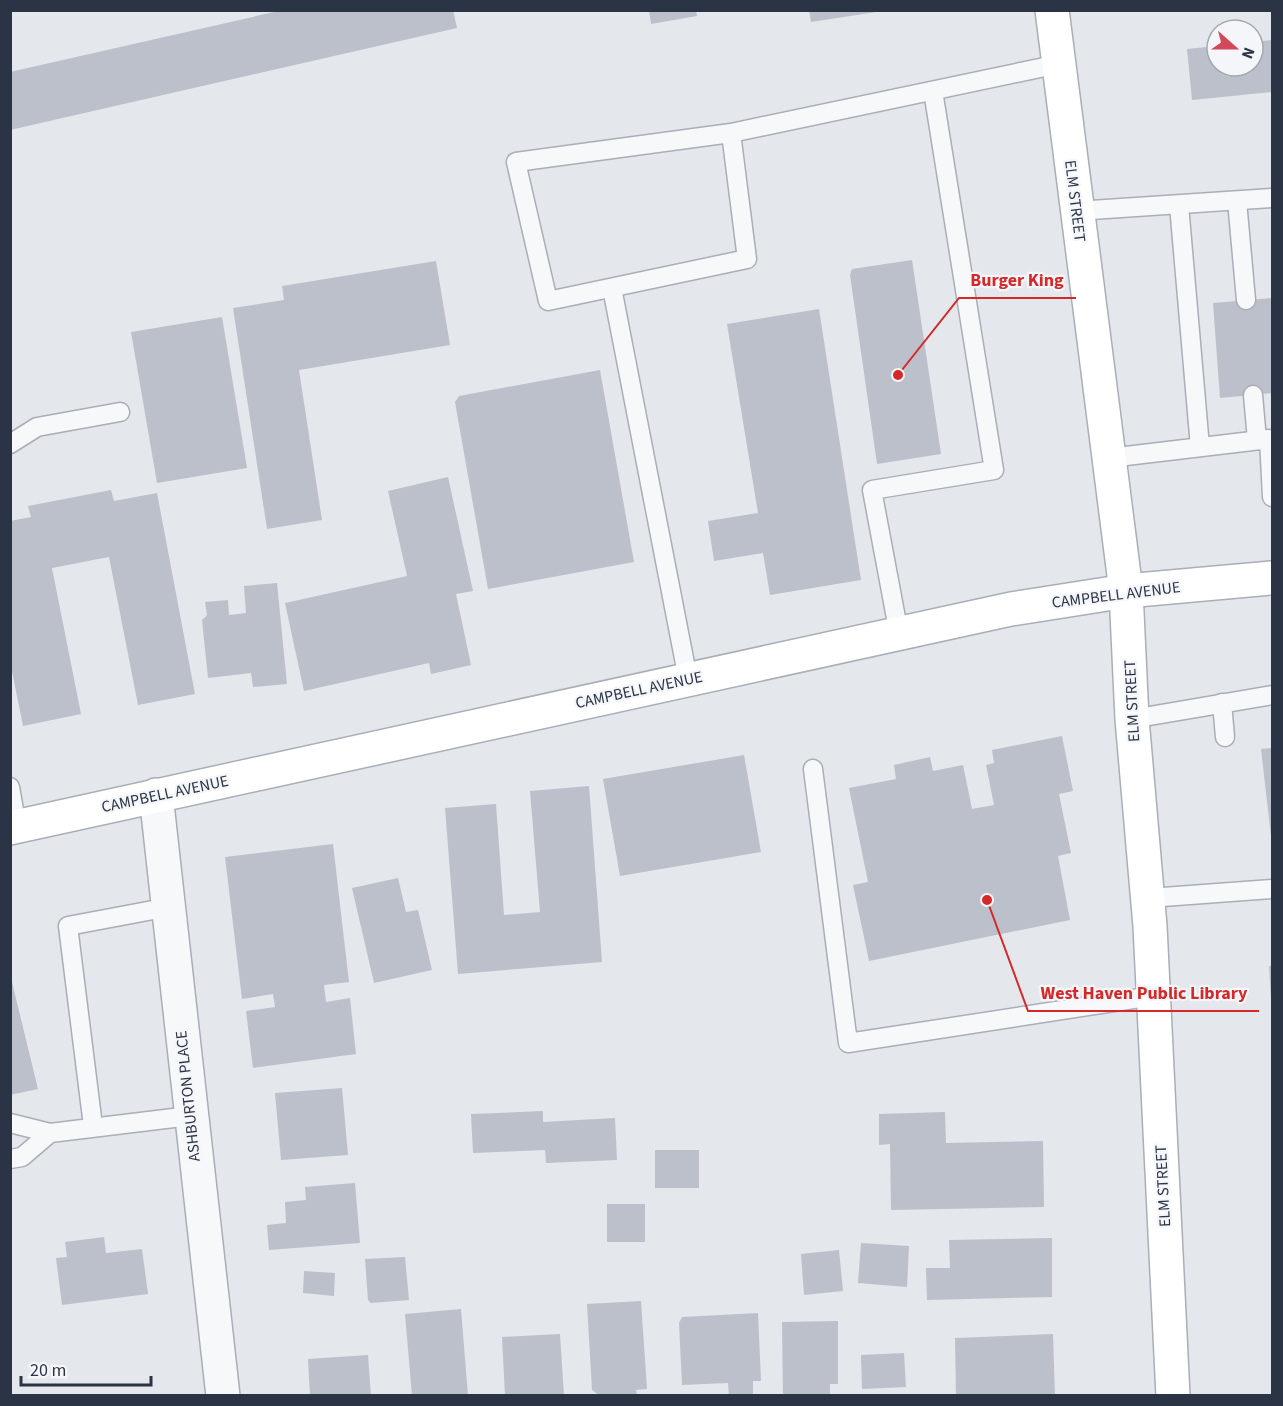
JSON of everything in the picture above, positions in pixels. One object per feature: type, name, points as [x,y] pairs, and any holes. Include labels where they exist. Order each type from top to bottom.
[{"type":"main road","name":"ELM STREET","points":[[1052,10],[1126,591],[1132,719],[1149,898],[1173,1395]]},
{"type":"main road","name":"CAMPBELL AVENUE","points":[[14,827],[1011,609],[1126,591],[1272,578]]},
{"type":"street","name":"ASHBURTON PLACE","points":[[156,795],[222,1395]]},
{"type":"lane","points":[[731,134],[747,259],[548,301],[516,162],[731,134],[1059,64]]},
{"type":"lane","points":[[899,634],[872,490],[994,470],[933,91]]},
{"type":"lane","points":[[1076,211],[1179,206],[1272,198]]},
{"type":"lane","points":[[1237,201],[1246,300]]},
{"type":"lane","points":[[1179,206],[1200,447]]},
{"type":"lane","points":[[612,288],[688,680]]},
{"type":"lane","points":[[1253,395],[1266,439],[1272,498]]},
{"type":"lane","points":[[10,444],[37,427],[120,411]]},
{"type":"lane","points":[[1109,458],[1266,439]]},
{"type":"lane","points":[[1132,719],[1272,695]]},
{"type":"lane","points":[[1222,703],[1225,737]]},
{"type":"lane","points":[[813,769],[848,1043],[1153,996]]},
{"type":"lane","points":[[10,787],[14,827]]},
{"type":"lane","points":[[1149,898],[1272,889]]},
{"type":"lane","points":[[93,1126],[68,926],[169,907]]},
{"type":"lane","points":[[10,1123],[50,1133],[190,1116]]},
{"type":"lane","points":[[10,1159],[22,1157],[50,1133]]},
{"type":"building","points":[[283,10],[453,10],[457,28],[10,130],[10,72]]},
{"type":"building","points":[[649,10],[696,10],[697,16],[651,24]]},
{"type":"building","points":[[809,10],[876,10],[876,12],[811,22]]},
{"type":"building","points":[[1272,40],[1272,92],[1192,100],[1187,49],[1205,47],[1205,78],[1265,78],[1265,41]]},
{"type":"building","points":[[912,260],[941,454],[877,464],[850,275],[852,269]]},
{"type":"building","points":[[436,261],[450,345],[299,370],[322,520],[267,529],[233,308],[284,300],[282,286]]},
{"type":"building","points":[[1272,298],[1272,393],[1220,398],[1213,303]]},
{"type":"building","points":[[819,309],[861,580],[770,595],[763,553],[714,561],[708,521],[758,513],[727,324]]},
{"type":"building","points":[[222,317],[247,468],[157,483],[131,332]]},
{"type":"building","points":[[600,370],[634,562],[488,589],[455,402],[459,396]]},
{"type":"building","points":[[448,477],[473,591],[456,594],[471,665],[431,674],[429,663],[304,691],[285,603],[407,576],[388,491]]},
{"type":"building","points":[[111,490],[114,501],[157,493],[195,694],[138,705],[109,557],[52,568],[81,714],[23,726],[10,661],[10,521],[31,517],[28,506]]},
{"type":"building","points":[[277,583],[287,684],[253,687],[251,673],[208,678],[202,620],[207,615],[205,602],[228,600],[229,615],[246,613],[244,586]]},
{"type":"building","points":[[1062,736],[1073,791],[1059,794],[1071,853],[1058,856],[1070,920],[869,961],[853,885],[868,882],[849,788],[896,779],[894,765],[930,757],[933,771],[963,765],[972,809],[994,805],[986,765],[994,763],[992,750]]},
{"type":"building","points":[[1272,748],[1272,836],[1271,836],[1261,749]]},
{"type":"building","points":[[744,755],[761,852],[620,876],[603,779]]},
{"type":"building","points":[[589,786],[602,962],[458,974],[445,808],[496,804],[504,915],[540,912],[530,791]]},
{"type":"building","points":[[333,844],[349,982],[324,985],[326,1002],[350,998],[356,1054],[253,1068],[246,1011],[275,1007],[273,994],[242,999],[225,857]]},
{"type":"building","points":[[398,878],[406,912],[418,910],[432,970],[374,983],[352,888]]},
{"type":"building","points":[[1269,966],[1272,966],[1272,1000],[1271,1000]]},
{"type":"building","points":[[10,974],[38,1089],[10,1095]]},
{"type":"building","points":[[342,1088],[348,1155],[281,1160],[275,1093]]},
{"type":"building","points":[[543,1111],[543,1122],[615,1118],[617,1160],[546,1163],[545,1150],[473,1153],[471,1114]]},
{"type":"building","points":[[945,1112],[946,1143],[1043,1141],[1044,1207],[891,1210],[890,1144],[879,1145],[879,1114]]},
{"type":"building","points":[[655,1150],[699,1150],[699,1188],[655,1188]]},
{"type":"building","points":[[355,1183],[360,1243],[269,1250],[267,1225],[286,1223],[285,1202],[306,1200],[305,1187]]},
{"type":"building","points":[[607,1204],[645,1204],[645,1242],[607,1242]]},
{"type":"building","points":[[104,1237],[106,1253],[142,1249],[148,1294],[62,1305],[56,1258],[67,1257],[65,1242]]},
{"type":"building","points":[[1052,1238],[1052,1297],[927,1300],[926,1268],[950,1268],[949,1240]]},
{"type":"building","points":[[861,1243],[909,1246],[907,1287],[858,1283]]},
{"type":"building","points":[[839,1250],[843,1291],[804,1295],[801,1254]]},
{"type":"building","points":[[405,1257],[409,1300],[371,1303],[368,1300],[365,1259]]},
{"type":"building","points":[[304,1271],[335,1273],[334,1296],[303,1293]]},
{"type":"building","points":[[641,1301],[647,1389],[636,1390],[637,1396],[600,1396],[592,1390],[587,1304]]},
{"type":"building","points":[[461,1309],[468,1396],[412,1396],[405,1314]]},
{"type":"building","points":[[758,1313],[761,1381],[753,1381],[753,1396],[729,1396],[728,1383],[682,1385],[679,1323],[682,1317]]},
{"type":"building","points":[[838,1321],[838,1384],[830,1384],[830,1396],[783,1396],[782,1322]]},
{"type":"building","points":[[560,1334],[564,1396],[505,1396],[502,1337]]},
{"type":"building","points":[[1053,1334],[1055,1396],[956,1396],[955,1338]]},
{"type":"building","points":[[904,1353],[906,1387],[862,1389],[861,1355]]},
{"type":"building","points":[[368,1355],[371,1396],[310,1396],[308,1359]]},
{"type":"place","name":"Burger King","points":[[898,375]]},
{"type":"place","name":"West Haven Public Library","points":[[987,900]]}]
